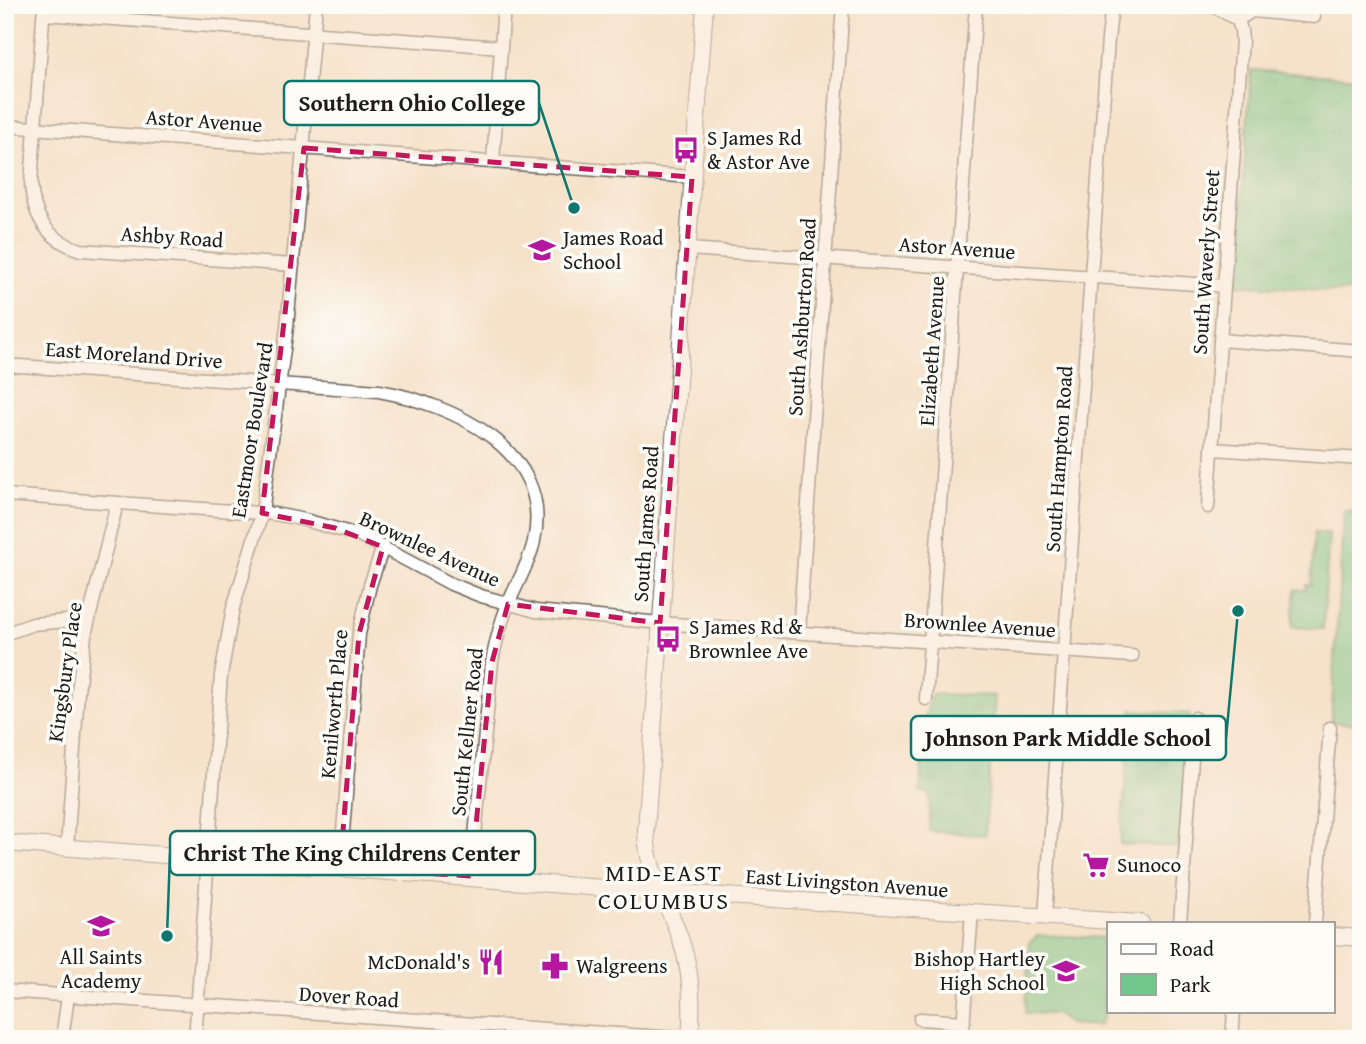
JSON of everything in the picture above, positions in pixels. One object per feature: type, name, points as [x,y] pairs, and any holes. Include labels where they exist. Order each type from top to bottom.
[{"type":"main road","name":"South James Road","points":[[690,1039],[692,999],[687,960],[650,867],[646,831],[705,5]]},
{"type":"main road","name":"East Livingston Avenue","points":[[5,843],[661,892],[1127,922]]},
{"type":"main road","points":[[1334,936],[1361,938]]},
{"type":"street","name":"Eastmoor Boulevard","points":[[195,1039],[221,674],[233,608],[262,513],[293,265],[316,5]]},
{"type":"street","points":[[493,162],[504,5]]},
{"type":"street","name":"South Ashburton Road","points":[[799,632],[843,5]]},
{"type":"street","name":"Elizabeth Avenue","points":[[926,699],[976,5]]},
{"type":"street","name":"South Hampton Road","points":[[1045,916],[1112,5]]},
{"type":"street","points":[[1212,5],[1238,20],[1252,11],[1314,17]]},
{"type":"street","points":[[35,128],[44,9],[501,47]]},
{"type":"street","name":"South Waverly Street","points":[[1209,506],[1242,41],[1238,20]]},
{"type":"street","name":"Astor Avenue","points":[[5,126],[692,177]]},
{"type":"street","name":"Ashby Road","points":[[35,128],[32,199],[38,219],[51,235],[71,247],[92,251],[293,265]]},
{"type":"street","name":"Astor Avenue","points":[[688,249],[1224,286]]},
{"type":"street","points":[[1220,341],[1361,351]]},
{"type":"street","name":"East Moreland Drive","points":[[5,365],[379,391],[406,396],[466,419],[499,442]]},
{"type":"street","name":"South Kellner Road","points":[[471,877],[492,662],[508,604],[531,551],[537,518],[527,479],[513,457],[499,442]]},
{"type":"street","points":[[1212,449],[1361,459]]},
{"type":"street","name":"Brownlee Avenue","points":[[5,495],[262,513],[305,520],[361,536],[451,584],[508,604],[548,613],[1132,656]]},
{"type":"street","name":"Kingsbury Place","points":[[67,848],[78,692],[89,619],[117,503]]},
{"type":"street","name":"Kenilworth Place","points":[[340,867],[359,634],[370,585],[383,547]]},
{"type":"street","points":[[5,634],[33,624],[89,619]]},
{"type":"street","points":[[1180,922],[1195,718]]},
{"type":"street","points":[[1315,922],[1329,728]]},
{"type":"street","points":[[962,1039],[972,912]]},
{"type":"street","name":"Dover Road","points":[[5,991],[507,1027],[563,1035],[690,1039]]},
{"type":"street","points":[[62,1039],[68,996]]},
{"type":"street","points":[[1232,1039],[1234,1012]]},
{"type":"street","points":[[920,1019],[964,1022]]},
{"type":"street","points":[[496,1039],[507,1027]]},
{"type":"highlighted area","points":[[304,148],[692,177],[660,623],[508,604],[492,662],[471,876],[340,868],[359,634],[383,547],[335,528],[262,513]]},
{"type":"green space","points":[[1251,70],[1361,78],[1361,293],[1236,284]]},
{"type":"green space","points":[[1344,511],[1361,512],[1361,725],[1331,722]]},
{"type":"green space","points":[[1314,533],[1329,534],[1323,629],[1292,627],[1295,589],[1306,590],[1306,585],[1311,585]]},
{"type":"green space","points":[[932,694],[995,696],[985,835],[929,831],[930,794],[920,792],[925,717]]},
{"type":"green space","points":[[1132,710],[1190,714],[1179,847],[1120,844]]},
{"type":"green space","points":[[1038,935],[1107,938],[1103,1018],[1098,1026],[1070,1024],[1055,1014],[1025,1013],[1029,943]]},
{"type":"place","name":"S James Rd & Astor Ave","points":[[686,150]]},
{"type":"place","name":"Southern Ohio College","points":[[574,208]]},
{"type":"place","name":"James Road School","points":[[542,250]]},
{"type":"place","name":"Johnson Park Middle School","points":[[1238,611]]},
{"type":"place","name":"S James Rd & Brownlee Ave","points":[[668,639]]},
{"type":"place","name":"Sunoco","points":[[1096,865]]},
{"type":"place","name":"All Saints Academy","points":[[101,926]]},
{"type":"place","name":"Christ The King Childrens Center","points":[[167,936]]},
{"type":"place","name":"McDonald's","points":[[491,962]]},
{"type":"place","name":"Walgreens","points":[[555,966]]},
{"type":"place","name":"Bishop Hartley High School","points":[[1066,971]]},
{"type":"district","name":"MID-EAST COLUMBUS","points":[[664,887]]}]
